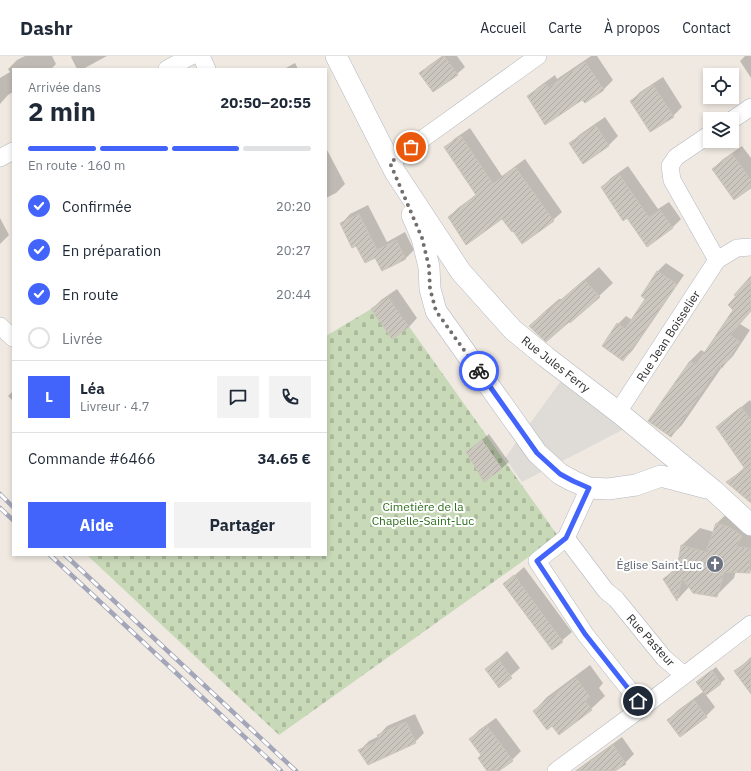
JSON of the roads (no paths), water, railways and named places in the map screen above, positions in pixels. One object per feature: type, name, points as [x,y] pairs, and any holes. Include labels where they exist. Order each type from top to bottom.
[{"type":"street","points":[[169,68],[191,56]]},
{"type":"street","points":[[201,56],[207,68]]},
{"type":"street","name":"Rue Jules Ferry","points":[[336,56],[392,167],[422,238],[429,267],[430,289],[436,311],[537,453],[560,474],[589,488],[608,489],[636,485],[660,476],[713,490]]},
{"type":"street","points":[[392,167],[538,56]]},
{"type":"street","points":[[739,115],[751,107]]},
{"type":"street","points":[[703,139],[676,157],[670,166],[672,180],[717,260]]},
{"type":"street","points":[[0,158],[12,152]]},
{"type":"street","name":"Rue Jules Ferry","points":[[392,167],[461,272],[513,330],[660,446],[713,490],[751,525]]},
{"type":"street","name":"Rue Jean Boisselier","points":[[618,412],[717,260],[737,248],[751,247]]},
{"type":"street","points":[[430,289],[437,274],[441,270],[450,269],[461,272]]},
{"type":"street","points":[[0,326],[12,337]]},
{"type":"street","points":[[660,446],[662,460],[660,476]]},
{"type":"street","points":[[589,488],[566,538],[537,561],[585,634],[643,708]]},
{"type":"street","name":"Rue Pasteur","points":[[566,538],[606,591],[616,599],[664,658],[684,675],[751,624]]},
{"type":"street","points":[[556,771],[643,708],[684,675]]},
{"type":"railway","points":[[0,494],[12,506]]},
{"type":"railway","points":[[0,508],[12,519]]},
{"type":"railway","points":[[51,556],[281,771]]},
{"type":"railway","points":[[66,556],[296,771]]},
{"type":"place","name":"Église Saint-Luc","points":[[715,564]]},
{"type":"park label","name":"Cimetière de la Chapelle-Saint-Luc","points":[[423,513]]}]
